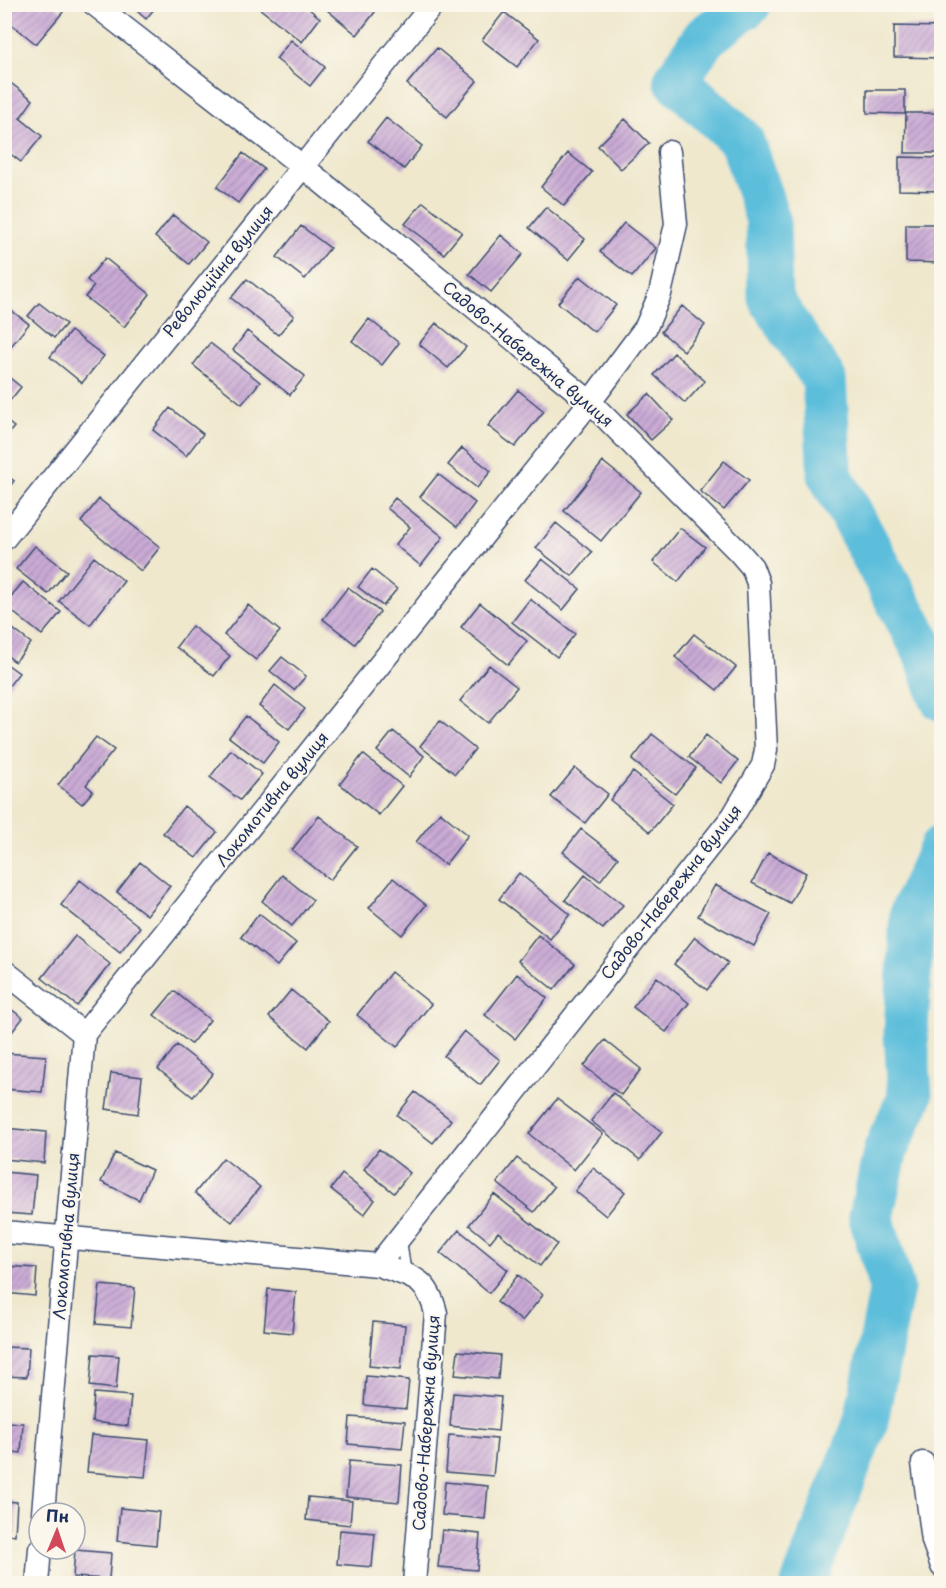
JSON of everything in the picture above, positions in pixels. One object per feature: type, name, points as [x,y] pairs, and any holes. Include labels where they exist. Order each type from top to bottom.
[{"type":"street","name":"Садово-Набережна вулиця","points":[[94,4],[302,166],[590,402],[752,567],[758,583],[766,750],[764,765],[733,816],[378,1265],[420,1281],[431,1293],[436,1313],[414,1584]]},
{"type":"street","name":"Революційна вулиця","points":[[4,539],[433,4]]},
{"type":"street","name":"Локомотивна вулиця","points":[[44,1501],[84,1034],[590,402],[646,327],[660,294],[676,224],[669,152]]},
{"type":"street","points":[[4,971],[84,1034]]},
{"type":"street","points":[[4,1232],[378,1265]]},
{"type":"street","points":[[923,1463],[933,1541],[942,1566]]},
{"type":"street","points":[[37,1584],[39,1561]]},
{"type":"lane","points":[[401,1236],[406,1276]]},
{"type":"building","points":[[15,4],[54,4],[63,12],[36,44],[4,18]]},
{"type":"building","points":[[129,4],[158,4],[146,19]]},
{"type":"building","points":[[254,4],[303,4],[320,18],[302,42]]},
{"type":"building","points":[[320,4],[365,4],[375,12],[357,35]]},
{"type":"building","points":[[504,12],[539,39],[517,67],[482,40]]},
{"type":"building","points":[[894,26],[942,27],[942,58],[894,57]]},
{"type":"building","points":[[291,40],[325,67],[310,86],[276,59]]},
{"type":"building","points":[[437,48],[477,81],[447,117],[407,84]]},
{"type":"building","points":[[4,78],[33,100],[20,118],[42,136],[21,162],[4,149]]},
{"type":"building","points":[[867,90],[905,90],[905,114],[867,113]]},
{"type":"building","points":[[906,113],[942,113],[942,153],[905,153]]},
{"type":"building","points":[[386,118],[422,146],[404,169],[368,141]]},
{"type":"building","points":[[625,119],[649,143],[621,169],[598,146]]},
{"type":"building","points":[[243,153],[264,169],[238,203],[217,187]]},
{"type":"building","points":[[568,153],[592,172],[564,206],[541,187]]},
{"type":"building","points":[[899,157],[942,158],[942,191],[899,190]]},
{"type":"building","points":[[423,202],[462,232],[444,254],[405,224]]},
{"type":"building","points":[[546,207],[585,239],[568,260],[529,228]]},
{"type":"building","points":[[173,215],[207,242],[189,264],[155,237]]},
{"type":"building","points":[[624,223],[656,248],[632,277],[600,252]]},
{"type":"building","points":[[906,224],[942,224],[942,263],[906,262]]},
{"type":"building","points":[[301,226],[330,248],[305,279],[277,257]]},
{"type":"building","points":[[501,235],[523,254],[491,292],[469,274]]},
{"type":"building","points":[[105,258],[150,294],[124,327],[85,297],[94,286],[87,280]]},
{"type":"building","points":[[580,276],[616,305],[594,332],[558,303]]},
{"type":"building","points":[[247,279],[294,316],[278,335],[231,298]]},
{"type":"building","points":[[39,303],[66,324],[54,338],[28,316]]},
{"type":"building","points":[[4,305],[29,324],[4,355]]},
{"type":"building","points":[[682,306],[705,325],[684,351],[661,332]]},
{"type":"building","points":[[369,319],[399,343],[382,365],[352,341]]},
{"type":"building","points":[[436,323],[466,347],[448,368],[419,344]]},
{"type":"building","points":[[71,331],[104,356],[82,383],[50,357]]},
{"type":"building","points":[[247,331],[305,376],[290,395],[233,350]]},
{"type":"building","points":[[210,343],[260,382],[242,404],[193,365]]},
{"type":"building","points":[[674,353],[705,381],[685,403],[654,375]]},
{"type":"building","points":[[4,373],[21,387],[4,408]]},
{"type":"building","points":[[518,390],[544,411],[515,447],[488,426]]},
{"type":"building","points":[[649,394],[673,420],[651,440],[627,414]]},
{"type":"building","points":[[170,408],[203,434],[186,456],[153,430]]},
{"type":"building","points":[[4,419],[14,427],[4,439]]},
{"type":"building","points":[[462,448],[491,471],[477,488],[448,465]]},
{"type":"building","points":[[724,461],[749,480],[724,510],[700,491]]},
{"type":"building","points":[[603,462],[641,492],[601,541],[564,511]]},
{"type":"building","points":[[4,473],[14,481],[4,494]]},
{"type":"building","points":[[438,474],[475,503],[457,527],[420,497]]},
{"type":"building","points":[[395,498],[443,537],[421,566],[395,545],[410,527],[387,508]]},
{"type":"building","points":[[99,499],[160,547],[141,571],[81,522]]},
{"type":"building","points":[[556,523],[592,552],[572,576],[536,548]]},
{"type":"building","points":[[680,528],[705,547],[678,582],[653,562]]},
{"type":"building","points":[[35,546],[67,571],[48,594],[16,569]]},
{"type":"building","points":[[94,557],[124,581],[90,625],[59,601]]},
{"type":"building","points":[[542,559],[580,589],[563,610],[525,580]]},
{"type":"building","points":[[372,569],[397,589],[383,606],[358,587]]},
{"type":"building","points":[[23,582],[61,612],[42,635],[4,605]]},
{"type":"building","points":[[348,587],[380,612],[355,644],[323,619]]},
{"type":"building","points":[[530,599],[575,634],[557,657],[512,622]]},
{"type":"building","points":[[480,603],[527,641],[508,665],[461,627]]},
{"type":"building","points":[[248,605],[280,631],[256,660],[224,635]]},
{"type":"building","points":[[4,622],[31,643],[15,662],[4,653]]},
{"type":"building","points":[[192,626],[230,656],[214,676],[176,647]]},
{"type":"building","points":[[694,634],[736,667],[717,690],[675,657]]},
{"type":"building","points":[[282,657],[306,676],[294,690],[270,671]]},
{"type":"building","points":[[4,662],[19,673],[4,692]]},
{"type":"building","points":[[489,665],[517,687],[488,723],[460,701]]},
{"type":"building","points":[[275,685],[305,709],[289,729],[259,706]]},
{"type":"building","points":[[246,716],[279,742],[263,763],[229,737]]},
{"type":"building","points":[[440,721],[475,749],[455,774],[420,746]]},
{"type":"building","points":[[393,731],[424,756],[409,777],[377,751]]},
{"type":"building","points":[[652,734],[696,768],[675,794],[632,760]]},
{"type":"building","points":[[706,735],[738,761],[721,783],[689,757]]},
{"type":"building","points":[[96,737],[114,750],[86,785],[93,791],[82,804],[58,785]]},
{"type":"building","points":[[231,750],[262,774],[240,800],[210,777]]},
{"type":"building","points":[[363,754],[402,786],[379,815],[340,784]]},
{"type":"building","points":[[575,768],[608,794],[585,823],[551,797]]},
{"type":"building","points":[[633,772],[673,804],[650,832],[610,800]]},
{"type":"building","points":[[184,806],[217,832],[196,858],[163,833]]},
{"type":"building","points":[[440,812],[468,835],[445,865],[416,842]]},
{"type":"building","points":[[319,816],[357,846],[330,880],[292,850]]},
{"type":"building","points":[[581,829],[618,858],[600,881],[563,852]]},
{"type":"building","points":[[768,853],[806,873],[790,903],[752,883]]},
{"type":"building","points":[[140,862],[170,886],[147,915],[117,892]]},
{"type":"building","points":[[519,873],[570,914],[550,939],[499,899]]},
{"type":"building","points":[[282,875],[313,900],[292,926],[262,901]]},
{"type":"building","points":[[585,875],[623,905],[603,929],[565,900]]},
{"type":"building","points":[[393,878],[426,905],[402,935],[369,908]]},
{"type":"building","points":[[80,880],[140,927],[120,952],[61,905]]},
{"type":"building","points":[[715,885],[771,914],[754,946],[698,916]]},
{"type":"building","points":[[259,914],[296,943],[277,966],[241,937]]},
{"type":"building","points":[[538,935],[575,964],[554,990],[518,961]]},
{"type":"building","points":[[75,936],[110,964],[77,1006],[42,978]]},
{"type":"building","points":[[695,937],[728,963],[707,990],[674,964]]},
{"type":"building","points":[[391,972],[431,1004],[397,1047],[357,1015]]},
{"type":"building","points":[[517,974],[547,998],[515,1039],[485,1015]]},
{"type":"building","points":[[657,977],[689,1003],[666,1032],[633,1007]]},
{"type":"building","points":[[291,990],[329,1021],[308,1048],[269,1017]]},
{"type":"building","points":[[174,991],[210,1020],[191,1044],[154,1015]]},
{"type":"building","points":[[4,1004],[23,1018],[4,1042]]},
{"type":"building","points":[[464,1031],[500,1060],[480,1085],[444,1056]]},
{"type":"building","points":[[605,1040],[641,1069],[621,1095],[584,1066]]},
{"type":"building","points":[[177,1045],[213,1073],[193,1097],[158,1069]]},
{"type":"building","points":[[4,1053],[46,1056],[42,1092],[4,1089]]},
{"type":"building","points":[[111,1073],[142,1077],[138,1114],[106,1109]]},
{"type":"building","points":[[415,1092],[451,1120],[433,1143],[397,1115]]},
{"type":"building","points":[[613,1093],[662,1132],[640,1160],[591,1121]]},
{"type":"building","points":[[557,1099],[603,1134],[574,1170],[529,1134]]},
{"type":"building","points":[[4,1128],[46,1132],[44,1163],[4,1159]]},
{"type":"building","points":[[379,1149],[410,1173],[394,1193],[364,1169]]},
{"type":"building","points":[[115,1153],[152,1170],[139,1200],[101,1182]]},
{"type":"building","points":[[223,1158],[260,1187],[232,1222],[195,1193]]},
{"type":"building","points":[[517,1158],[554,1187],[534,1212],[497,1183]]},
{"type":"building","points":[[593,1168],[625,1192],[606,1216],[575,1191]]},
{"type":"building","points":[[4,1172],[36,1175],[32,1215],[4,1213]]},
{"type":"building","points":[[342,1174],[375,1200],[364,1215],[331,1189]]},
{"type":"building","points":[[494,1194],[557,1244],[540,1266],[498,1232],[490,1242],[469,1225]]},
{"type":"building","points":[[459,1230],[508,1270],[489,1293],[440,1253]]},
{"type":"building","points":[[4,1266],[37,1268],[35,1296],[4,1293]]},
{"type":"building","points":[[518,1275],[543,1295],[522,1321],[497,1302]]},
{"type":"building","points":[[100,1285],[135,1288],[131,1327],[96,1324]]},
{"type":"building","points":[[268,1289],[296,1292],[292,1333],[264,1330]]},
{"type":"building","points":[[373,1322],[405,1325],[401,1369],[369,1366]]},
{"type":"building","points":[[4,1347],[29,1348],[27,1377],[4,1376]]},
{"type":"building","points":[[458,1351],[500,1355],[498,1379],[455,1375]]},
{"type":"building","points":[[93,1354],[119,1356],[116,1389],[90,1386]]},
{"type":"building","points":[[366,1376],[409,1380],[406,1409],[364,1405]]},
{"type":"building","points":[[94,1393],[131,1396],[128,1426],[92,1422]]},
{"type":"building","points":[[453,1393],[501,1397],[498,1431],[450,1426]]},
{"type":"building","points":[[350,1417],[405,1421],[402,1449],[348,1444]]},
{"type":"building","points":[[4,1422],[23,1423],[21,1453],[4,1451]]},
{"type":"building","points":[[91,1435],[149,1440],[145,1477],[87,1472]]},
{"type":"building","points":[[449,1435],[497,1439],[493,1476],[446,1472]]},
{"type":"building","points":[[936,1440],[942,1440],[942,1475],[939,1475]]},
{"type":"building","points":[[349,1461],[402,1465],[399,1502],[346,1497]]},
{"type":"building","points":[[445,1482],[488,1486],[485,1519],[442,1515]]},
{"type":"building","points":[[308,1497],[352,1501],[350,1525],[306,1520]]},
{"type":"building","points":[[4,1501],[17,1502],[15,1535],[4,1534]]},
{"type":"building","points":[[120,1508],[159,1512],[156,1545],[117,1541]]},
{"type":"building","points":[[340,1530],[375,1533],[372,1567],[337,1564]]},
{"type":"building","points":[[442,1530],[480,1534],[477,1570],[438,1567]]},
{"type":"building","points":[[87,1551],[111,1553],[109,1579],[73,1577],[74,1561],[87,1561]]},
{"type":"waterway","points":[[749,4],[705,37],[676,80],[742,141],[768,220],[770,298],[824,379],[830,475],[926,654],[942,699]]},
{"type":"waterway","points":[[803,1584],[866,1421],[892,1288],[871,1217],[886,1149],[910,1097],[906,1034],[912,912],[942,847]]}]
